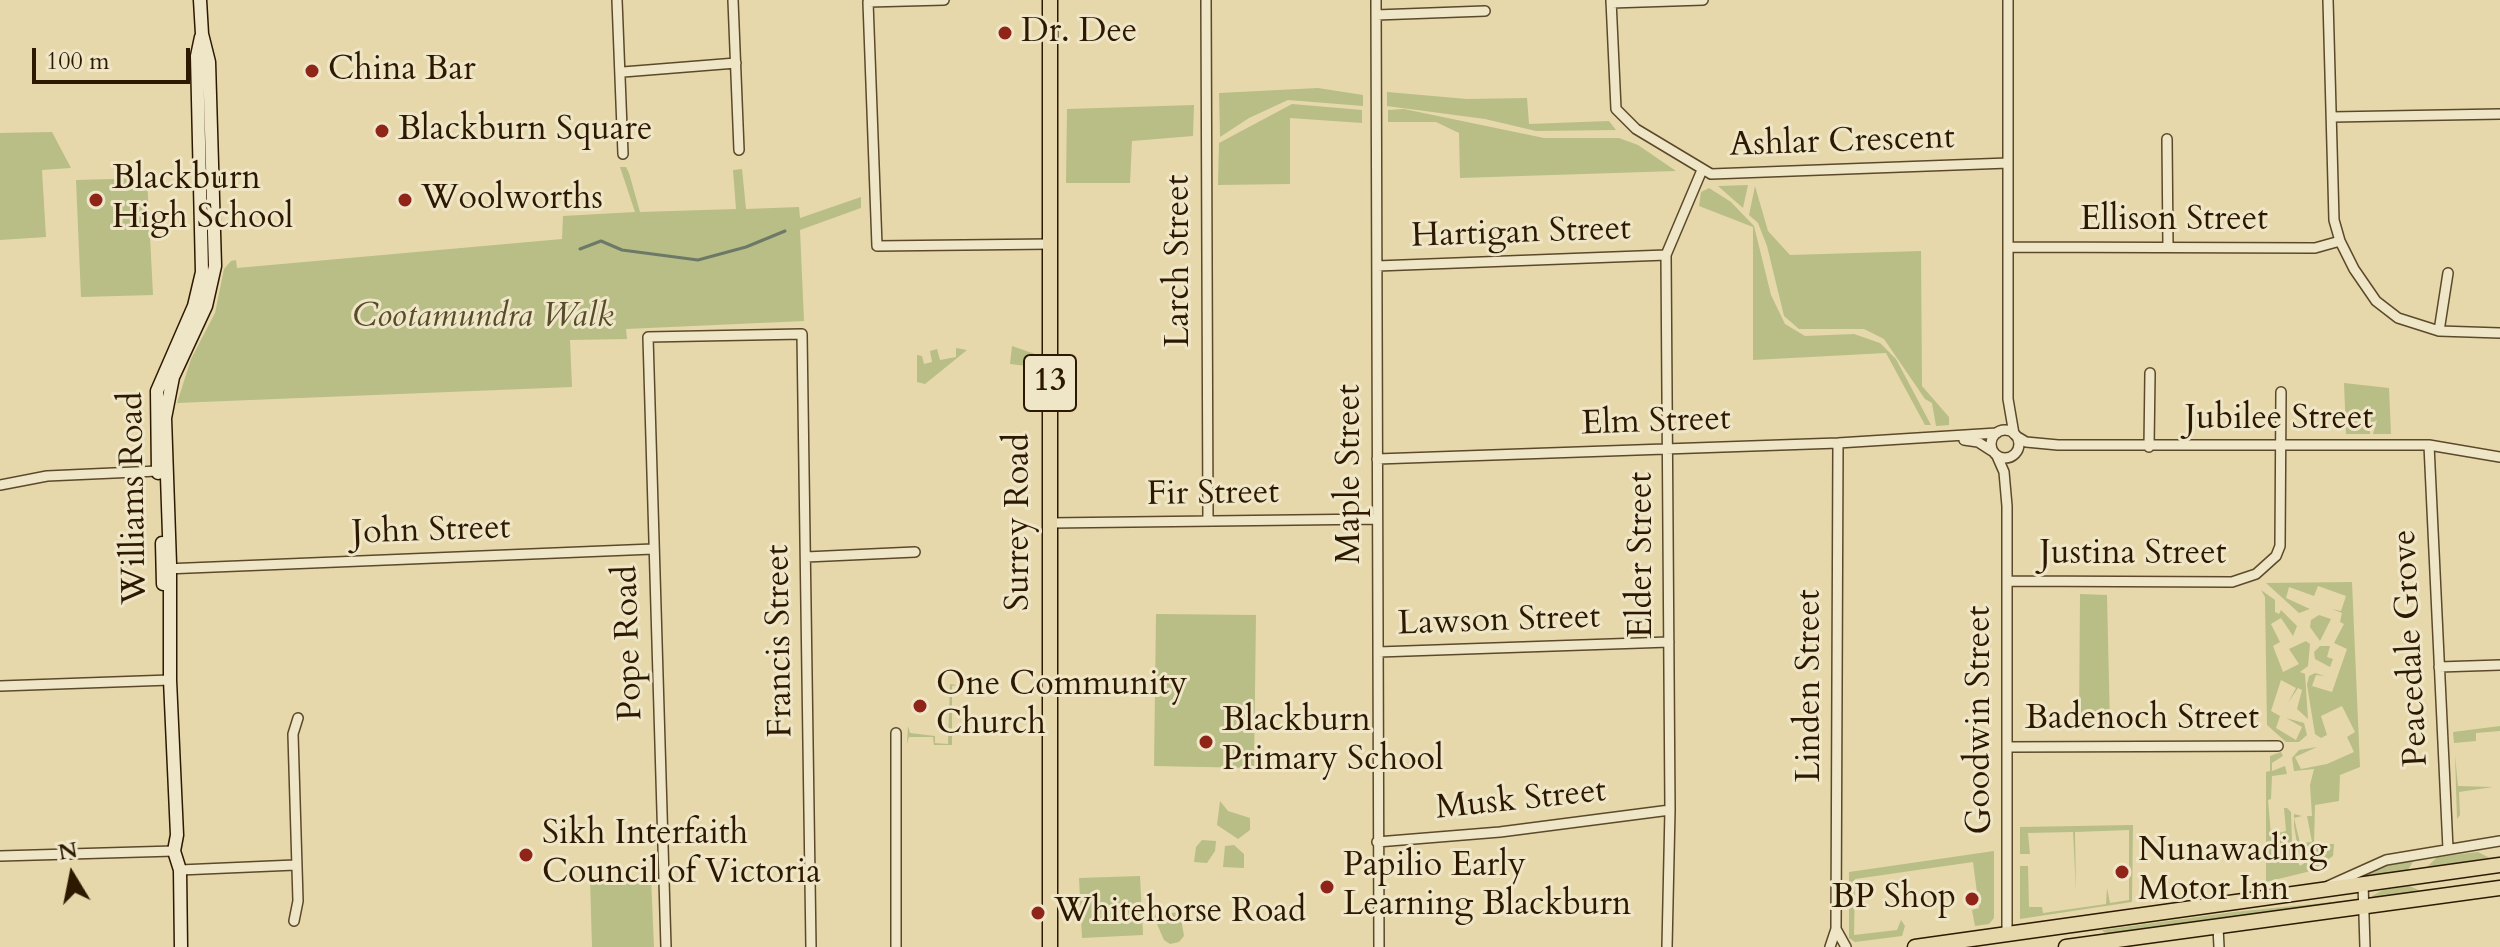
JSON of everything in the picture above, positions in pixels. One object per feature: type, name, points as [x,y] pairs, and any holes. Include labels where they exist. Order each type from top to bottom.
[{"type":"main road","name":"Williams Road","points":[[163,391],[210,293],[215,250],[212,186],[205,134],[204,90],[209,62],[202,34],[200,0]]},
{"type":"main road","name":"Surrey Road","points":[[1050,0],[1050,946]]},
{"type":"main road","name":"Williams Road","points":[[181,947],[180,870],[174,851],[177,835],[161,408],[163,391],[199,287],[204,243],[201,173],[205,134]]},
{"type":"main road","points":[[201,173],[212,186]]},
{"type":"main road","points":[[1915,947],[2500,865]]},
{"type":"main road","points":[[2415,876],[2433,897]]},
{"type":"main road","points":[[2068,947],[2102,945],[2500,888]]},
{"type":"street","points":[[617,0],[616,22],[623,72],[623,154]]},
{"type":"street","points":[[733,0],[739,150]]},
{"type":"street","points":[[944,0],[868,2],[877,246],[1050,244]]},
{"type":"street","name":"Larch Street","points":[[1206,0],[1208,521]]},
{"type":"street","name":"Maple Street","points":[[1376,0],[1379,947]]},
{"type":"street","points":[[1611,2],[1703,0]]},
{"type":"street","points":[[2008,0],[2008,399],[2019,445],[2014,455],[1994,454],[1991,439],[1998,432],[2008,399]]},
{"type":"street","points":[[2328,0],[2334,220],[2340,241],[2376,301],[2398,318],[2439,331],[2500,333]]},
{"type":"street","name":"Ashlar Crescent","points":[[1611,2],[1616,109],[1636,129],[1711,174],[2008,163]]},
{"type":"street","points":[[1376,15],[1485,11]]},
{"type":"street","points":[[623,72],[736,63]]},
{"type":"street","points":[[2332,117],[2500,114]]},
{"type":"street","points":[[2167,139],[2168,247]]},
{"type":"street","name":"Elder Street","points":[[1667,947],[1670,810],[1666,255],[1702,170]]},
{"type":"street","name":"Ellison Street","points":[[2008,247],[2315,248],[2340,241]]},
{"type":"street","name":"Hartigan Street","points":[[1377,266],[1666,255]]},
{"type":"street","points":[[2439,331],[2448,273]]},
{"type":"street","name":"Pope Road","points":[[666,947],[648,337],[802,334]]},
{"type":"street","name":"Francis Street","points":[[802,334],[811,947]]},
{"type":"street","points":[[2149,447],[2150,373]]},
{"type":"street","points":[[2281,392],[2281,447]]},
{"type":"street","points":[[1998,432],[2015,435]]},
{"type":"street","name":"Elm Street","points":[[1377,459],[1838,443],[1998,432]]},
{"type":"street","name":"Jubilee Street","points":[[2015,435],[2026,442],[2058,445],[2429,445],[2500,457]]},
{"type":"street","name":"Elm Street","points":[[1936,438],[1973,440],[1994,454]]},
{"type":"street","name":"Linden Street","points":[[1830,947],[1836,929],[1838,443]]},
{"type":"street","name":"Jubilee Street","points":[[2014,455],[2058,445]]},
{"type":"street","name":"Peacedale Grove","points":[[2429,445],[2448,849]]},
{"type":"street","name":"Justina Street","points":[[2008,581],[2232,582],[2256,574],[2276,556],[2280,546],[2281,447]]},
{"type":"street","name":"Goodwin Street","points":[[1994,454],[2004,472],[2007,506],[2007,934]]},
{"type":"street","name":"Goodwin Street","points":[[2007,506],[2014,455]]},
{"type":"street","points":[[0,485],[47,476],[162,471]]},
{"type":"street","name":"Fir Street","points":[[1050,523],[1377,519]]},
{"type":"street","name":"John Street","points":[[167,574],[211,566],[653,549]]},
{"type":"street","points":[[806,557],[915,552]]},
{"type":"street","name":"Lawson Street","points":[[1378,652],[1669,642]]},
{"type":"street","points":[[2439,667],[2500,665]]},
{"type":"street","points":[[0,686],[170,680]]},
{"type":"street","points":[[294,921],[297,910],[293,734],[298,718]]},
{"type":"street","points":[[896,733],[896,947]]},
{"type":"street","name":"Badenoch Street","points":[[2007,747],[2278,746]]},
{"type":"street","name":"Musk Street","points":[[1377,842],[1500,832],[1670,810]]},
{"type":"street","points":[[2322,890],[2365,867],[2500,841]]},
{"type":"street","points":[[0,856],[174,851]]},
{"type":"street","points":[[180,870],[295,865]]},
{"type":"street","points":[[2363,884],[2365,947]]},
{"type":"street","points":[[2084,924],[2098,934],[2102,945]]},
{"type":"street","points":[[2218,927],[2219,947]]},
{"type":"street","name":"Linden Street","points":[[1836,929],[1846,947]]},
{"type":"green space","points":[[1318,88],[1363,95],[1363,106],[1288,100],[1249,118],[1220,137],[1219,93]]},
{"type":"green space","points":[[1387,92],[1467,99],[1527,98],[1529,124],[1609,121],[1616,130],[1536,131],[1485,119],[1387,106]]},
{"type":"green space","points":[[1292,104],[1362,110],[1362,123],[1290,118],[1290,184],[1218,185],[1219,143]]},
{"type":"green space","points":[[1194,105],[1193,136],[1132,141],[1130,183],[1066,183],[1067,109]]},
{"type":"green space","points":[[1404,109],[1544,138],[1619,138],[1638,145],[1676,171],[1460,178],[1459,133],[1436,122],[1388,122],[1388,110]]},
{"type":"green space","points":[[52,132],[71,168],[42,170],[46,237],[0,240],[0,133]]},
{"type":"green space","name":"Cootamundra Walk","points":[[620,167],[626,167],[629,173],[640,212],[736,209],[733,170],[742,169],[746,209],[799,207],[800,218],[861,197],[861,208],[800,230],[804,321],[626,329],[627,339],[570,340],[572,387],[177,403],[191,359],[215,313],[224,269],[231,261],[236,260],[237,268],[562,239],[563,216],[635,212]]},
{"type":"green space","points":[[147,178],[153,295],[81,297],[76,180]]},
{"type":"green space","points":[[1748,185],[1743,208],[1718,186]]},
{"type":"green space","points":[[1755,186],[1768,231],[1790,255],[1921,251],[1922,386],[1949,417],[1949,425],[1936,426],[1932,403],[1925,399],[1884,339],[1864,329],[1799,329],[1784,316],[1767,246],[1758,223],[1749,215]]},
{"type":"green space","points":[[1709,188],[1731,202],[1754,226],[1771,295],[1785,324],[1805,336],[1854,334],[1880,343],[1896,359],[1931,425],[1925,425],[1886,353],[1753,360],[1753,227],[1699,206],[1701,192]]},
{"type":"green space","points":[[1012,346],[1035,354],[1035,367],[1010,364]]},
{"type":"green space","points":[[956,348],[967,350],[925,384],[917,382],[917,355],[922,356],[924,364],[932,362],[930,351],[937,349],[940,360],[956,357]]},
{"type":"green space","points":[[2344,383],[2389,388],[2391,434],[2373,434],[2377,420],[2370,424],[2370,434],[2346,434]]},
{"type":"green space","points":[[2352,582],[2360,767],[2340,775],[2339,801],[2315,805],[2314,844],[2334,844],[2333,856],[2313,870],[2309,859],[2302,860],[2299,855],[2294,818],[2300,843],[2312,842],[2307,816],[2312,816],[2310,785],[2314,769],[2294,771],[2292,758],[2299,750],[2317,747],[2295,757],[2301,769],[2327,764],[2354,752],[2347,737],[2355,732],[2342,706],[2321,716],[2327,735],[2321,738],[2315,734],[2307,685],[2309,676],[2315,673],[2325,676],[2316,675],[2312,686],[2332,692],[2347,649],[2334,643],[2344,624],[2340,622],[2342,613],[2332,609],[2341,611],[2346,596],[2318,586],[2314,596],[2289,587],[2286,598],[2310,609],[2299,613],[2266,583]]},
{"type":"green space","points":[[2261,590],[2275,600],[2275,612],[2279,614],[2281,610],[2297,626],[2293,636],[2281,618],[2271,624],[2280,642],[2273,646],[2283,672],[2299,664],[2289,649],[2306,641],[2310,644],[2308,666],[2300,672],[2305,674],[2308,719],[2297,709],[2302,690],[2298,688],[2288,703],[2296,688],[2281,680],[2271,711],[2280,716],[2276,728],[2296,740],[2302,727],[2286,718],[2304,723],[2307,735],[2299,742],[2286,742],[2267,725],[2265,597]]},
{"type":"green space","points":[[2080,594],[2107,595],[2110,726],[2079,726]]},
{"type":"green space","points":[[1156,614],[1256,615],[1254,768],[1154,766]]},
{"type":"green space","points":[[2319,615],[2331,619],[2320,641],[2310,627],[2311,620]]},
{"type":"green space","points":[[2320,646],[2330,646],[2327,657],[2333,659],[2330,667],[2315,659],[2314,652]]},
{"type":"green space","points":[[950,684],[957,685],[952,686],[952,745],[934,745],[933,737],[909,737],[907,744],[908,726],[910,733],[935,736],[935,743],[948,744]]},
{"type":"green space","points":[[2500,726],[2500,731],[2476,733],[2476,741],[2454,743],[2453,732]]},
{"type":"green space","points":[[2281,752],[2283,756],[2272,763],[2272,771],[2285,766],[2287,774],[2272,776],[2271,799],[2268,800],[2271,835],[2286,831],[2284,808],[2287,808],[2291,812],[2292,842],[2297,860],[2300,866],[2306,862],[2311,871],[2266,882],[2266,772],[2270,771],[2270,756]]},
{"type":"green space","points":[[2455,755],[2458,786],[2493,787],[2459,792],[2460,815],[2457,819]]},
{"type":"green space","points":[[1220,801],[1228,811],[1250,818],[1250,830],[1238,839],[1217,825]]},
{"type":"green space","points":[[2133,825],[2132,902],[2020,919],[2020,866],[2028,866],[2029,907],[2042,907],[2043,913],[2106,904],[2107,888],[2110,903],[2129,900],[2129,830],[2075,832],[2076,891],[2073,832],[2028,833],[2030,854],[2020,854],[2020,827]]},
{"type":"green space","points":[[1202,840],[1216,841],[1215,851],[1207,863],[1194,862],[1196,847]]},
{"type":"green space","points":[[1234,845],[1244,854],[1244,868],[1223,867],[1225,846]]},
{"type":"green space","points":[[1994,851],[1994,918],[1989,924],[1975,926],[1972,910],[1979,908],[1973,862],[1855,879],[1854,935],[1897,930],[1901,920],[1905,926],[1902,936],[1855,942],[1849,938],[1849,872]]},
{"type":"green space","points":[[2478,852],[2490,858],[2427,867],[2437,857]]},
{"type":"green space","points":[[2414,860],[2408,870],[2344,880],[2376,868]]},
{"type":"green space","points":[[1140,876],[1143,935],[1082,938],[1079,878]]},
{"type":"green space","points":[[651,877],[654,947],[592,947],[590,879]]},
{"type":"green space","points":[[2410,886],[2420,891],[2372,896],[2383,890]]},
{"type":"green space","points":[[2353,900],[2107,935],[2102,930],[2234,912]]},
{"type":"green space","points":[[1180,912],[1184,936],[1179,942],[1170,944],[1164,940],[1153,915]]},
{"type":"waterway","points":[[580,249],[601,241],[622,250],[698,260],[746,247],[785,231]]},
{"type":"place","name":"Dr. Dee","points":[[1005,33]]},
{"type":"place","name":"China Bar","points":[[312,71]]},
{"type":"place","name":"Blackburn Square","points":[[382,131]]},
{"type":"place","name":"Blackburn High School","points":[[96,200]]},
{"type":"place","name":"Woolworths","points":[[405,200]]},
{"type":"place","name":"One Community Church","points":[[920,706]]},
{"type":"place","name":"Blackburn Primary School","points":[[1206,742]]},
{"type":"place","name":"Sikh Interfaith Council of Victoria","points":[[526,855]]},
{"type":"place","name":"Nunawading Motor Inn","points":[[2122,872]]},
{"type":"place","name":"Papilio Early Learning Blackburn","points":[[1327,887]]},
{"type":"place","name":"BP Shop","points":[[1972,899]]},
{"type":"place","name":"Whitehorse Road","points":[[1038,913]]}]
